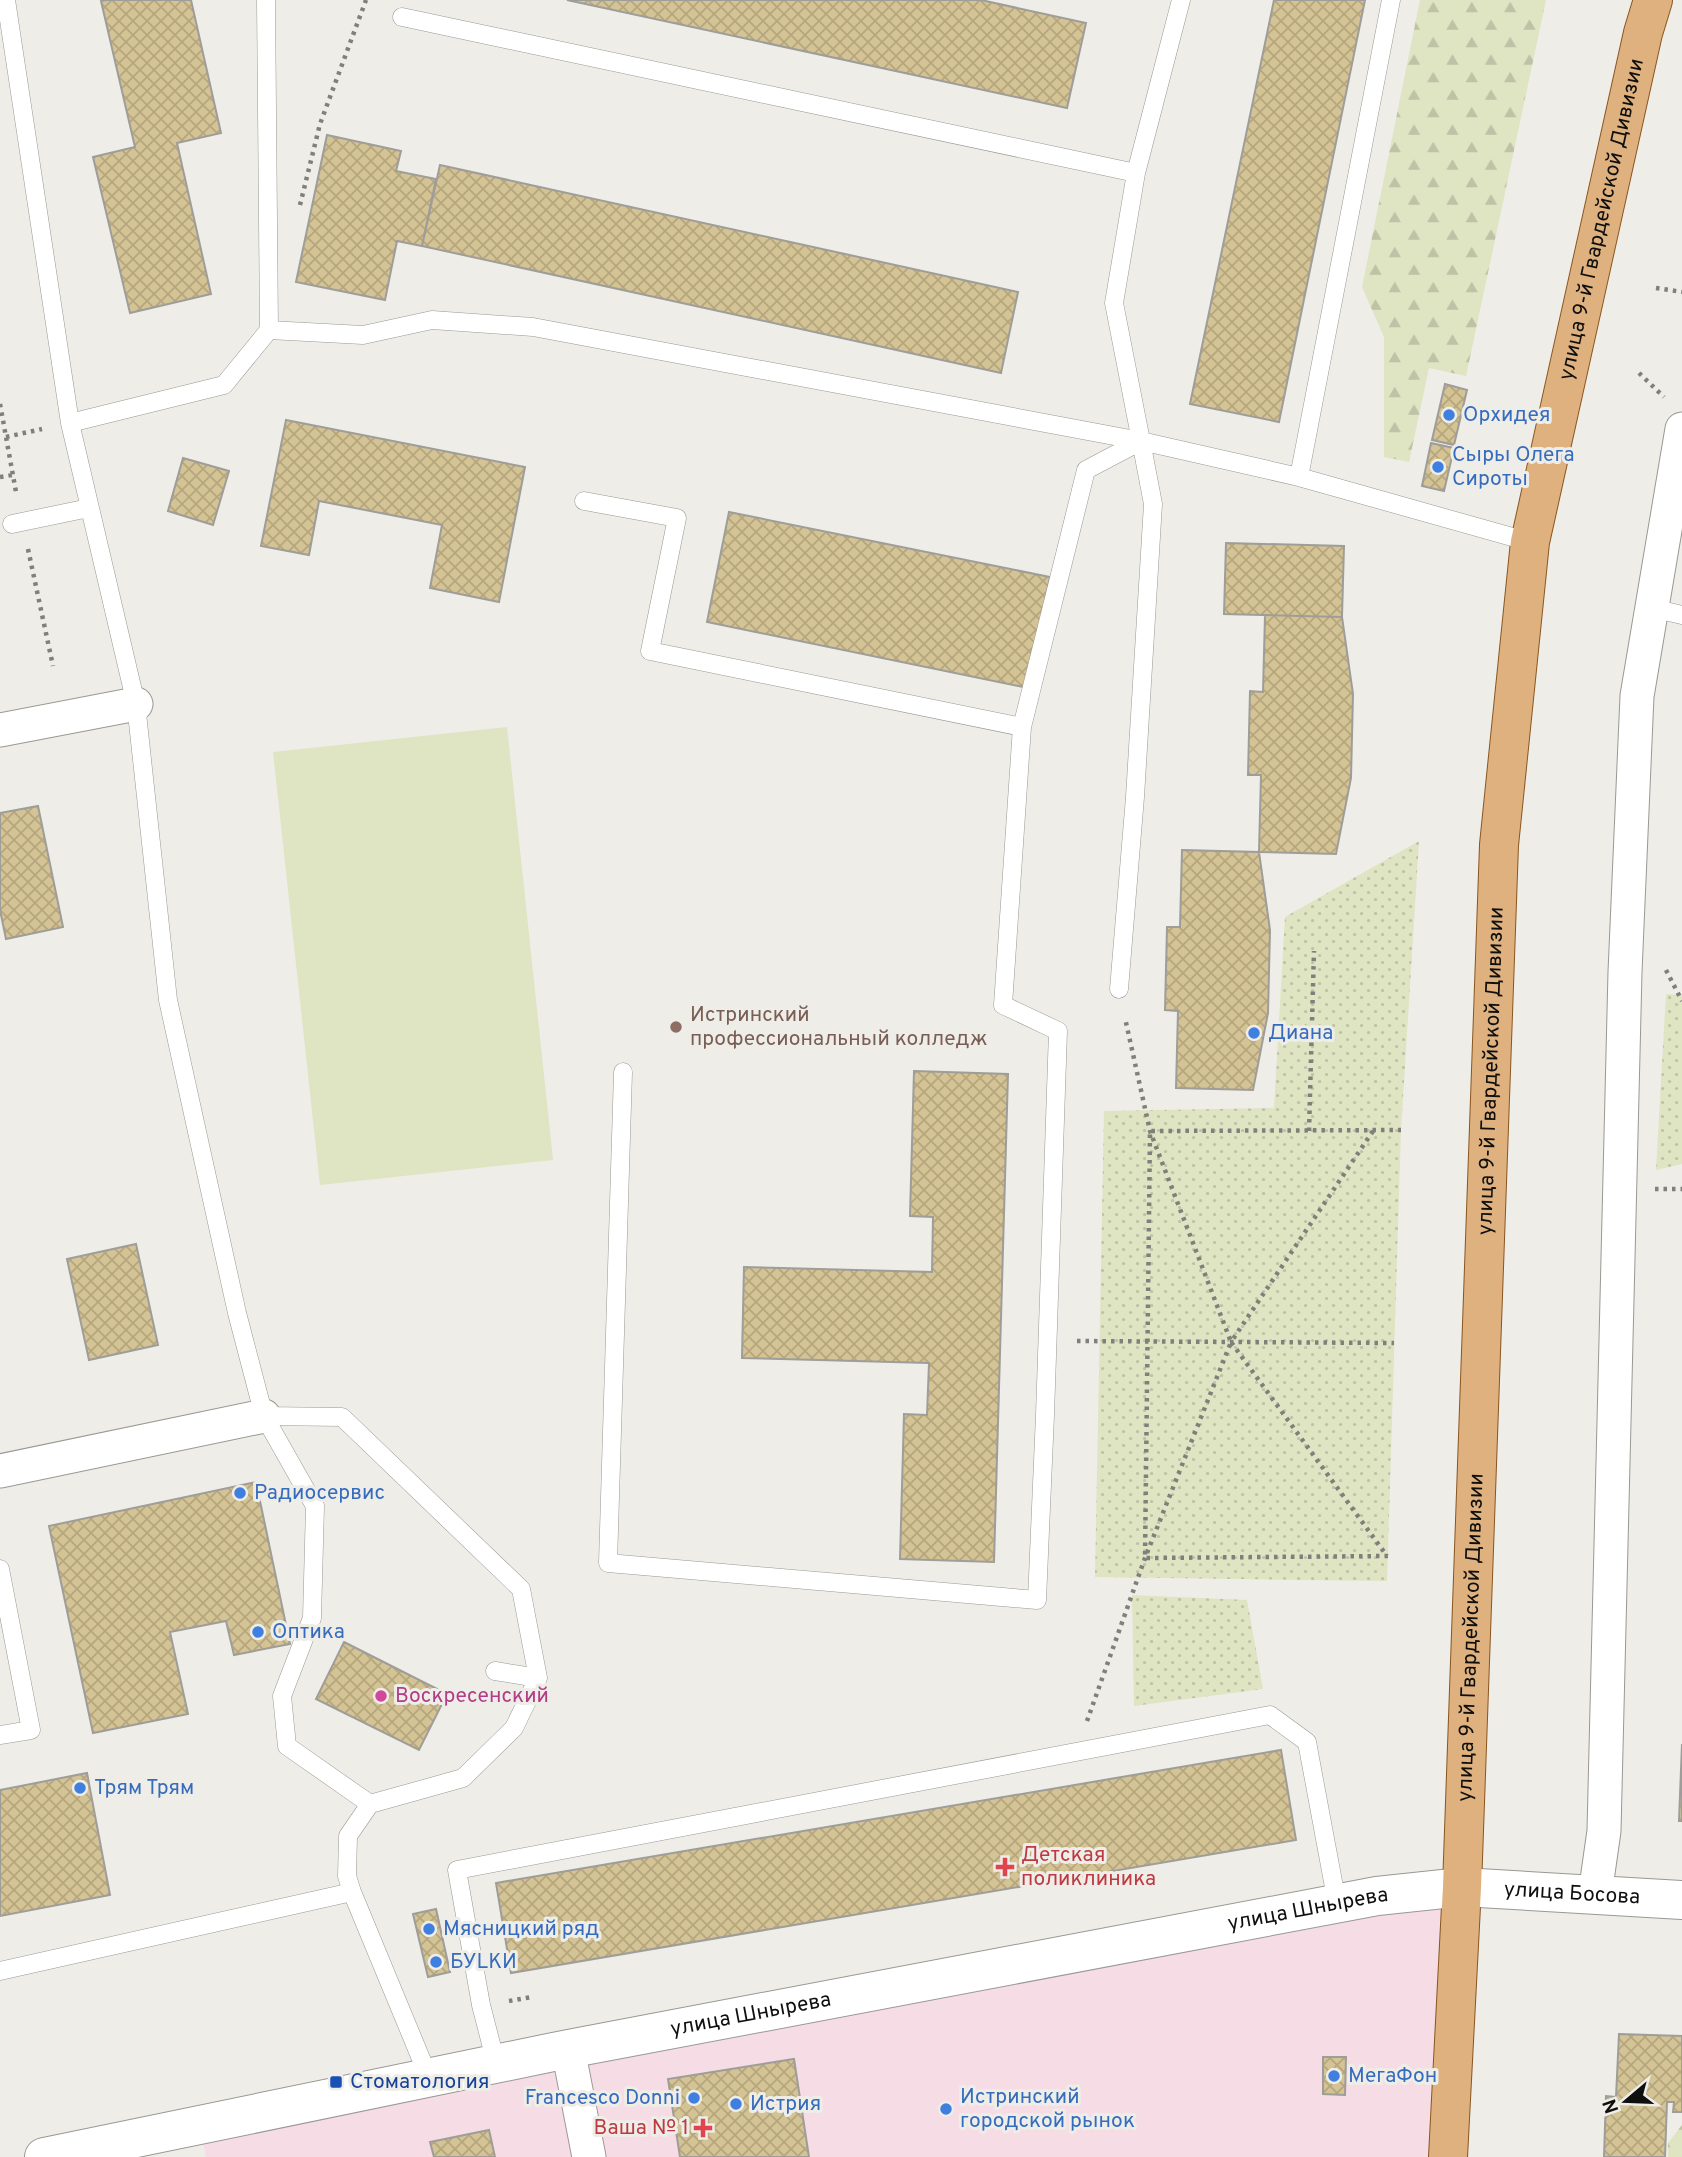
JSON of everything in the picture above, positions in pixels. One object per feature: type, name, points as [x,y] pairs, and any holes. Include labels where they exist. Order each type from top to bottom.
[{"type":"main road","name":"улица 9-й Гвардейской Дивизии","points":[[1448,2157],[1461,1887],[1499,845],[1530,542],[1640,46],[1653,0]]},
{"type":"street","points":[[1595,1894],[1604,1831],[1628,886],[1637,696],[1667,611],[1682,429]]},
{"type":"street","points":[[0,730],[136,704]]},
{"type":"street","points":[[0,1471],[264,1416]]},
{"type":"street","name":"улица Босова","points":[[1461,1887],[1682,1900]]},
{"type":"street","name":"улица Шнырева","points":[[50,2156],[568,2049],[1337,1903],[1461,1887]]},
{"type":"street","points":[[568,2049],[589,2157]]},
{"type":"lane","points":[[6,0],[70,423],[136,704],[168,1000],[237,1313],[264,1416],[315,1506],[312,1618],[282,1696],[288,1746],[370,1804]]},
{"type":"lane","points":[[70,423],[224,385],[269,330],[266,0]]},
{"type":"lane","points":[[1119,989],[1135,797],[1153,504],[1114,303],[1136,173],[1181,0]]},
{"type":"lane","points":[[1299,477],[1391,0]]},
{"type":"lane","points":[[402,17],[1136,173]]},
{"type":"lane","points":[[269,330],[363,335],[432,320],[533,327],[1140,441],[1299,477],[1530,542]]},
{"type":"lane","points":[[623,1072],[608,1563],[1037,1600],[1058,1031],[1003,1005],[1022,727],[1086,470],[1140,441]]},
{"type":"lane","points":[[584,501],[677,518],[650,651],[1022,727]]},
{"type":"lane","points":[[12,524],[89,508]]},
{"type":"lane","points":[[264,1416],[342,1417],[521,1589],[538,1678],[514,1728],[463,1778],[370,1804],[348,1836],[347,1876],[352,1892],[429,2078]]},
{"type":"lane","points":[[0,1569],[30,1730],[0,1735]]},
{"type":"lane","points":[[495,1671],[538,1678]]},
{"type":"lane","points":[[496,2063],[481,2006],[457,1870],[1270,1715],[1307,1742],[1337,1903]]},
{"type":"lane","points":[[0,1971],[352,1892]]},
{"type":"path","points":[[298,214],[320,124],[366,0]]},
{"type":"path","points":[[1656,288],[1682,292]]},
{"type":"path","points":[[1639,373],[1665,398]]},
{"type":"path","points":[[0,477],[12,475]]},
{"type":"path","points":[[1309,1131],[1314,951]]},
{"type":"path","points":[[1666,970],[1682,1001]]},
{"type":"path","points":[[1119,989],[1150,1131],[1231,1342],[1388,1556],[1144,1558]]},
{"type":"path","points":[[1076,1752],[1144,1558],[1231,1342],[1373,1130]]},
{"type":"path","points":[[1150,1131],[1401,1130]]},
{"type":"path","points":[[1144,1558],[1150,1131]]},
{"type":"path","points":[[1048,1341],[1394,1343]]},
{"type":"shaded area","points":[[1462,1887],[1448,2157],[206,2157],[199,2125]]},
{"type":"green space","points":[[1420,0],[1546,0],[1466,376],[1429,368],[1409,462],[1384,457],[1384,337],[1362,287]]},
{"type":"green space","points":[[507,727],[553,1160],[320,1185],[273,752]]},
{"type":"green space","points":[[1419,841],[1401,1130],[1387,1581],[1095,1577],[1104,1111],[1274,1108],[1285,917]]},
{"type":"green space","points":[[1666,994],[1682,995],[1682,1164],[1656,1170]]},
{"type":"green space","points":[[1132,1595],[1247,1600],[1263,1689],[1134,1706]]},
{"type":"green space","points":[[1682,2125],[1682,2157],[1668,2157],[1668,2143]]},
{"type":"building","points":[[191,0],[221,133],[177,143],[211,294],[130,313],[93,157],[135,147],[101,1]]},
{"type":"building","points":[[567,0],[981,0],[1086,23],[1067,108]]},
{"type":"building","points":[[1274,0],[1365,0],[1279,422],[1190,404]]},
{"type":"building","points":[[327,135],[401,151],[396,171],[436,179],[422,246],[397,241],[385,300],[296,282]]},
{"type":"building","points":[[440,165],[1018,292],[1001,373],[422,246]]},
{"type":"building","name":"Орхидея","points":[[1445,384],[1467,390],[1454,445],[1432,440]]},
{"type":"building","points":[[286,420],[525,467],[499,602],[430,588],[442,525],[319,501],[309,555],[261,546]]},
{"type":"building","name":"Сыры Олега Сироты","points":[[1431,443],[1454,448],[1444,491],[1422,486]]},
{"type":"building","points":[[183,458],[229,471],[213,525],[168,511]]},
{"type":"building","points":[[729,512],[1050,577],[1028,688],[707,622]]},
{"type":"building","points":[[1226,543],[1344,546],[1342,617],[1224,614]]},
{"type":"building","points":[[1265,615],[1342,617],[1353,694],[1351,778],[1336,854],[1259,852],[1261,775],[1248,775],[1250,691],[1263,692]]},
{"type":"building","points":[[38,806],[63,927],[6,939],[0,910],[0,813]]},
{"type":"building","points":[[1182,850],[1259,852],[1270,930],[1268,1013],[1253,1090],[1176,1088],[1178,1011],[1165,1010],[1167,927],[1180,927]]},
{"type":"building","points":[[914,1071],[1008,1074],[994,1562],[900,1559],[904,1414],[927,1415],[929,1363],[742,1358],[744,1267],[932,1272],[933,1217],[910,1216]]},
{"type":"building","points":[[136,1244],[158,1345],[89,1360],[67,1259]]},
{"type":"building","points":[[256,1482],[290,1644],[234,1655],[226,1621],[170,1632],[188,1714],[93,1733],[49,1526]]},
{"type":"building","name":"Воскресенский","points":[[344,1642],[447,1694],[419,1750],[316,1699]]},
{"type":"building","points":[[1682,1744],[1682,1821],[1679,1821]]},
{"type":"building","points":[[1281,1750],[1296,1840],[511,1973],[496,1883]]},
{"type":"building","points":[[87,1773],[110,1895],[0,1916],[0,1790]]},
{"type":"building","points":[[436,1909],[450,1972],[428,1977],[413,1914]]},
{"type":"building","points":[[1619,2034],[1682,2036],[1682,2112],[1673,2112],[1674,2102],[1667,2102],[1665,2157],[1604,2157],[1606,2096],[1616,2097]]},
{"type":"building","name":"МегаФон","points":[[1323,2057],[1346,2057],[1345,2095],[1323,2094]]},
{"type":"building","name":"Истрия","points":[[794,2059],[809,2157],[680,2157],[668,2079]]},
{"type":"building","points":[[489,2130],[495,2157],[434,2157],[430,2142]]},
{"type":"place","name":"Орхидея","points":[[1449,415]]},
{"type":"place","name":"Сыры Олега Сироты","points":[[1438,467]]},
{"type":"place","name":"Истринский профессиональный колледж","points":[[676,1027]]},
{"type":"place","name":"Диана","points":[[1254,1033]]},
{"type":"place","name":"Радиосервис","points":[[240,1493]]},
{"type":"place","name":"Оптика","points":[[258,1632]]},
{"type":"place","name":"Воскресенский","points":[[381,1696]]},
{"type":"place","name":"Трям Трям","points":[[80,1788]]},
{"type":"place","name":"Детская поликлиника","points":[[1005,1867]]},
{"type":"place","name":"Мясницкий ряд","points":[[429,1929]]},
{"type":"place","name":"БУLКИ","points":[[436,1962]]},
{"type":"place","name":"МегаФон","points":[[1334,2076]]},
{"type":"place","name":"Стоматология","points":[[336,2082]]},
{"type":"place","name":"Francesco Donni","points":[[694,2098]]},
{"type":"place","name":"Истрия","points":[[736,2104]]},
{"type":"place","name":"Истринский городской рынок","points":[[946,2109]]},
{"type":"place","name":"Ваша № 1","points":[[703,2128]]}]
